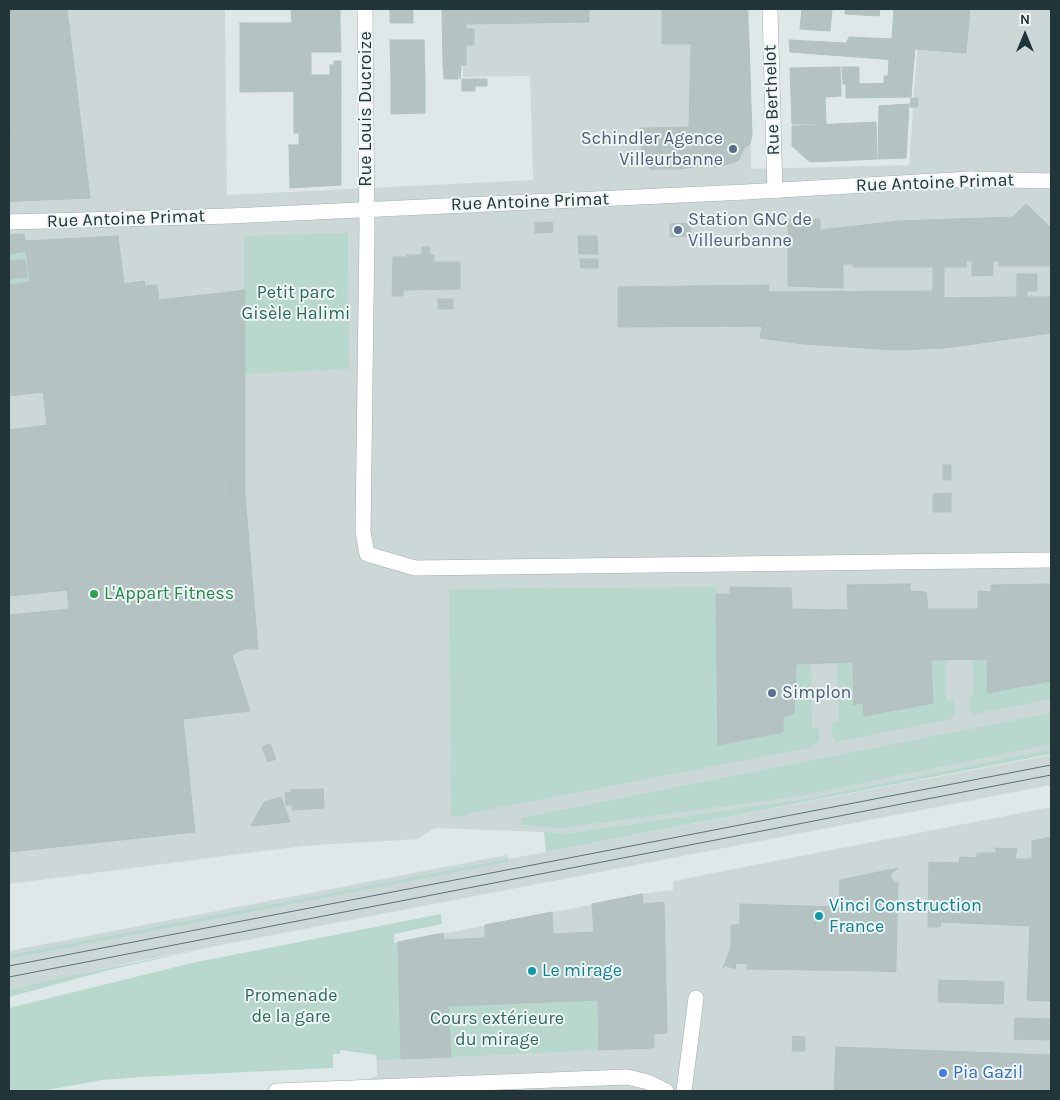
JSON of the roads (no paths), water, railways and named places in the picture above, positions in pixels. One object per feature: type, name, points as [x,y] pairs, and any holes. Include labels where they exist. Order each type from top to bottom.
[{"type":"street","name":"Rue Louis Ducroize","points":[[365,9],[367,209],[363,532],[367,554],[415,568],[1051,560]]},
{"type":"street","name":"Rue Berthelot","points":[[770,9],[775,191]]},
{"type":"street","name":"Rue Antoine Primat","points":[[9,222],[230,216],[775,191],[970,179],[1051,181]]},
{"type":"street","points":[[684,1091],[696,998]]},
{"type":"street","points":[[276,1091],[627,1077],[648,1082],[666,1091]]},
{"type":"tram line","points":[[9,966],[1051,765]]},
{"type":"tram line","points":[[9,977],[1051,775]]},
{"type":"place","name":"Schindler Agence Villeurbanne","points":[[733,149]]},
{"type":"place","name":"Station GNC de Villeurbanne","points":[[678,230]]},
{"type":"place","name":"L'Appart Fitness","points":[[94,594]]},
{"type":"place","name":"Simplon","points":[[772,693]]},
{"type":"place","name":"Vinci Construction France","points":[[819,916]]},
{"type":"place","name":"Le mirage","points":[[532,971]]},
{"type":"place","name":"Pia Gazil","points":[[943,1073]]},
{"type":"park label","name":"Petit parc Gisèle Halimi","points":[[296,303]]},
{"type":"park label","name":"Promenade de la gare","points":[[291,1006]]},
{"type":"park label","name":"Cours extérieure du mirage","points":[[497,1029]]}]
